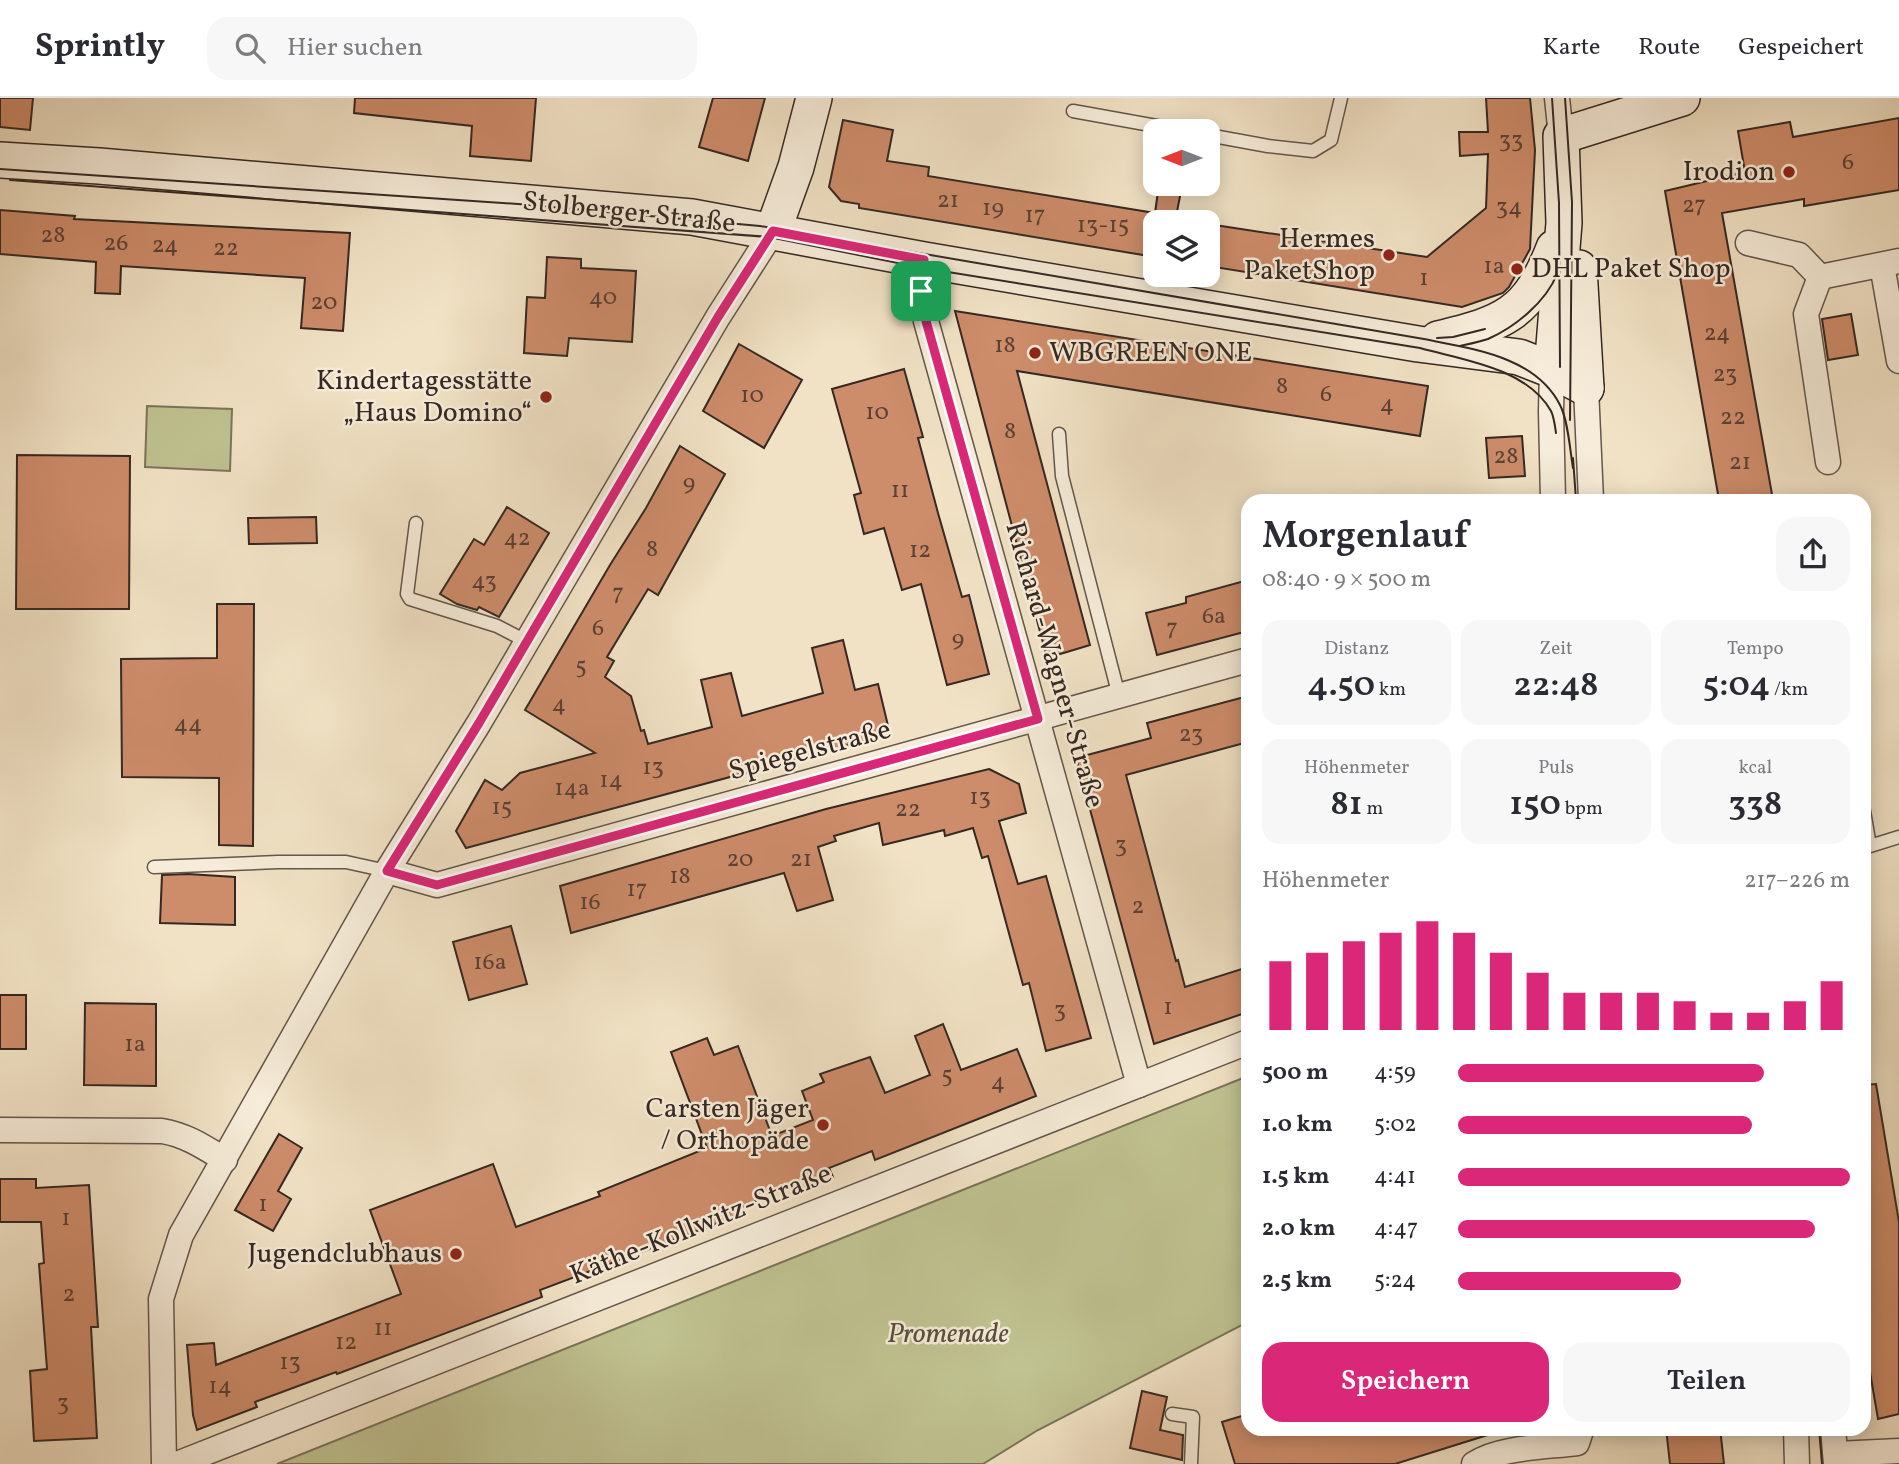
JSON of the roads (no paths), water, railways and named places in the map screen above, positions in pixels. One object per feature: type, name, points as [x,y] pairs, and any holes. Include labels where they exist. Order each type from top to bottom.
[{"type":"main road","points":[[773,231],[796,167],[814,98]]},
{"type":"main road","points":[[1552,370],[1564,224],[1561,135],[1682,98]]},
{"type":"main road","name":"Stolberger Straße","points":[[0,160],[681,216],[1418,344],[1519,357],[1586,388]]},
{"type":"main road","points":[[1564,224],[1578,251],[1586,388]]},
{"type":"main road","name":"Stolberger Straße","points":[[1418,344],[1482,328],[1518,310],[1541,281],[1564,224]]},
{"type":"street","points":[[1557,98],[1561,135]]},
{"type":"street","points":[[164,1464],[160,1299],[181,1235],[387,871],[479,723],[718,317],[773,231]]},
{"type":"street","points":[[1748,243],[1800,255],[1820,277]]},
{"type":"street","name":"Richard-Wagner-Straße","points":[[924,260],[921,291],[926,321],[1139,1085]]},
{"type":"street","points":[[1820,277],[1891,263],[1899,361]]},
{"type":"street","points":[[1820,277],[1806,314],[1828,462]]},
{"type":"street","points":[[1552,370],[1553,494]]},
{"type":"street","points":[[1586,388],[1591,494]]},
{"type":"street","name":"Spiegelstraße","points":[[387,871],[437,885],[1241,662]]},
{"type":"street","name":"Käthe-Kollwitz-Straße","points":[[177,1464],[1241,1045]]},
{"type":"street","points":[[0,1130],[162,1131],[190,1139],[225,1160]]},
{"type":"street","points":[[1474,1464],[1482,1458],[1513,1451],[1577,1443],[1579,1436]]},
{"type":"street","points":[[1834,1436],[1836,1459],[1899,1451]]},
{"type":"lane","points":[[1220,137],[1313,151],[1331,140],[1341,98]]},
{"type":"lane","points":[[1073,111],[1143,124]]},
{"type":"lane","points":[[1059,434],[1062,476],[1119,696]]},
{"type":"lane","points":[[416,523],[407,594],[410,599],[497,626],[526,640]]},
{"type":"lane","points":[[1871,846],[1899,837]]},
{"type":"lane","points":[[154,867],[346,862],[387,871]]},
{"type":"lane","points":[[1172,1414],[1193,1417],[1191,1464]]},
{"type":"tram line","points":[[1552,98],[1559,203],[1560,367]]},
{"type":"tram line","points":[[1565,98],[1572,202],[1570,420]]},
{"type":"tram line","points":[[0,169],[518,204],[760,226],[1424,339],[1501,357],[1535,375],[1549,389],[1563,411],[1573,468]]},
{"type":"tram line","points":[[10,180],[769,237],[923,268],[1420,348],[1474,362],[1510,375],[1540,396],[1551,411],[1556,433]]},
{"type":"tram line","points":[[1460,346],[1488,339],[1519,321],[1537,304],[1557,274]]},
{"type":"tram line","points":[[1437,338],[1485,329]]},
{"type":"tram line","points":[[1573,458],[1576,494]]},
{"type":"tram line","points":[[1820,1436],[1822,1464]]},
{"type":"place","name":"Irodion","points":[[1789,172]]},
{"type":"place","name":"Hermes PaketShop","points":[[1389,255]]},
{"type":"place","name":"DHL Paket Shop","points":[[1517,269]]},
{"type":"place","name":"WBGREEN ONE","points":[[1035,353]]},
{"type":"place","name":"Kindertagesstätte „Haus Domino“","points":[[546,397]]},
{"type":"place","name":"Carsten Jäger / Orthopäde","points":[[823,1125]]},
{"type":"place","name":"Jugendclubhaus","points":[[456,1254]]},
{"type":"park label","name":"Promenade","points":[[948,1334]]}]
